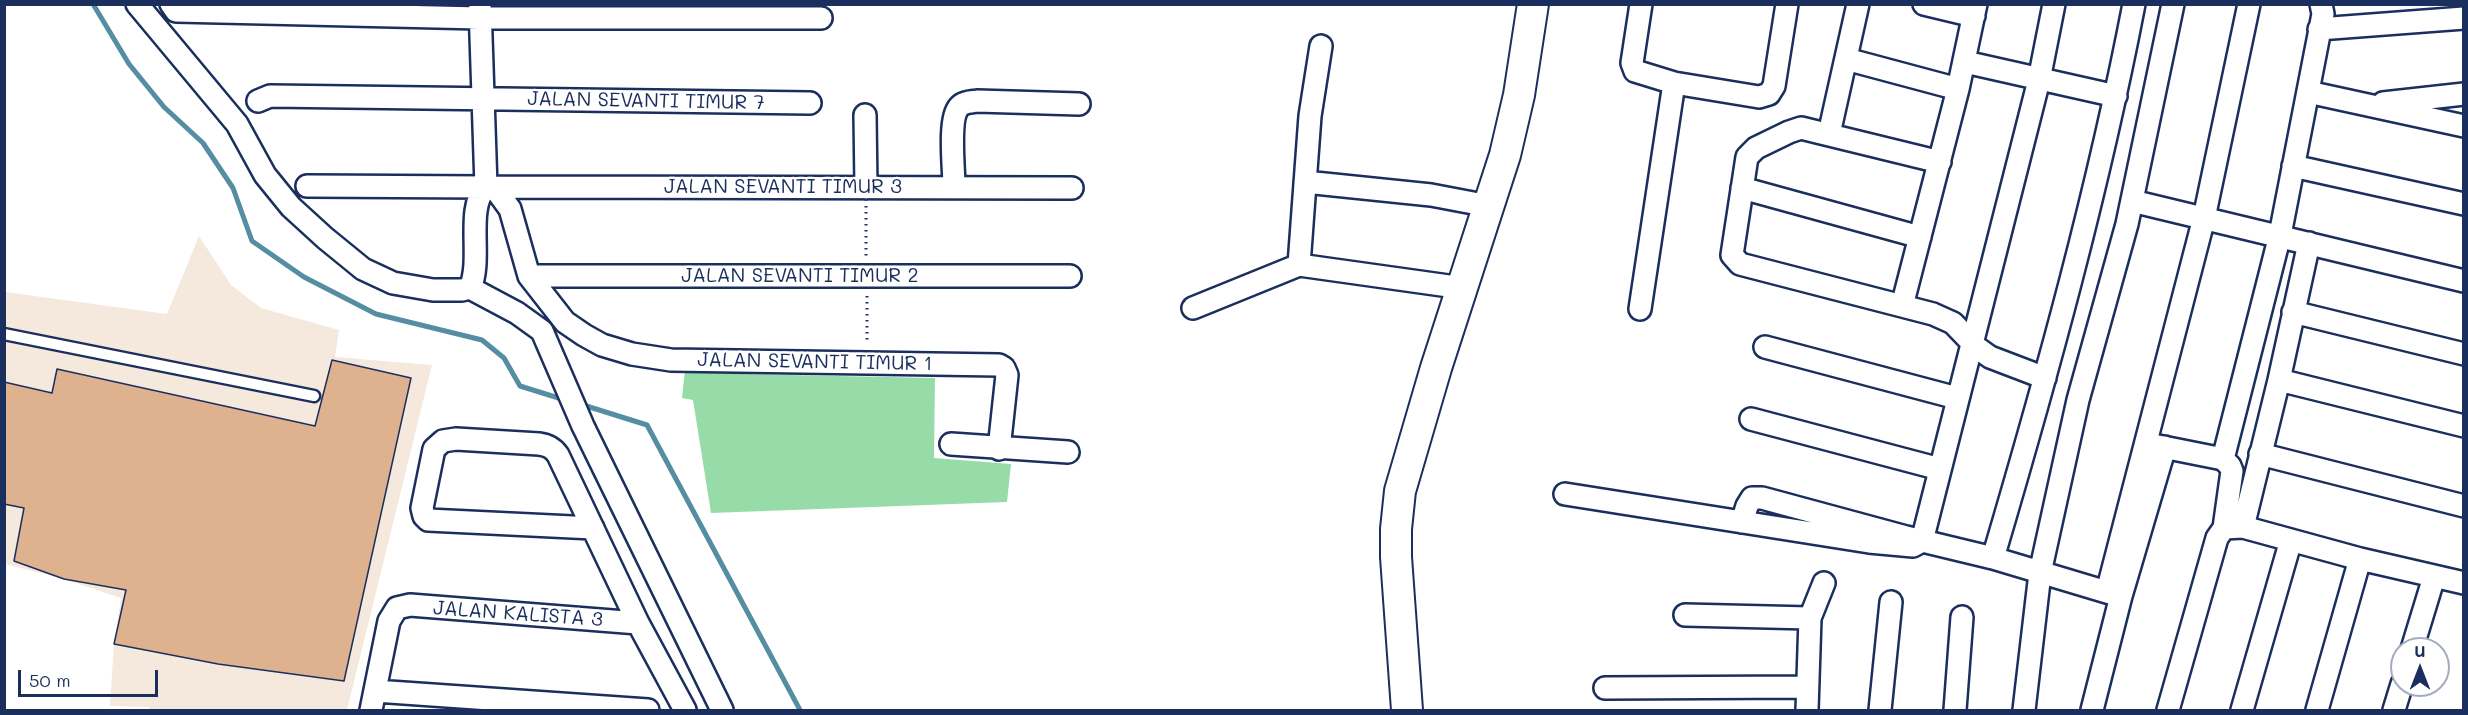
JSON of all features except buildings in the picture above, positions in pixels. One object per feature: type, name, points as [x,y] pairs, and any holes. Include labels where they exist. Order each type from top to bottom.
[{"type":"street","points":[[137,4],[237,124],[266,175],[285,199],[325,238],[363,269],[393,284],[434,290],[470,288],[517,313],[542,331],[583,426],[722,711]]},
{"type":"street","points":[[171,4],[176,11],[480,11],[821,18]]},
{"type":"street","points":[[1407,711],[1396,557],[1400,491],[1436,368],[1505,155],[1519,94],[1533,4]]},
{"type":"street","points":[[1641,4],[1632,67],[1639,73],[1674,83],[1759,97],[1768,94],[1774,86],[1787,4]]},
{"type":"street","points":[[1829,134],[1858,4]]},
{"type":"street","points":[[1922,541],[2039,80],[2054,4]]},
{"type":"street","points":[[1993,558],[2045,378],[2116,96],[2134,4]]},
{"type":"street","points":[[2024,711],[2040,573],[2078,400],[2132,201],[2173,4]]},
{"type":"street","points":[[2092,711],[2114,594],[2156,445],[2249,4]]},
{"type":"street","points":[[2223,459],[2280,235],[2323,14],[2321,4]]},
{"type":"street","points":[[1902,306],[1965,62],[1975,10],[1934,6]]},
{"type":"street","points":[[480,11],[483,100],[490,187],[510,208],[529,276]]},
{"type":"street","points":[[2319,29],[2463,18]]},
{"type":"street","points":[[1299,265],[1310,116],[1321,46]]},
{"type":"street","points":[[1846,59],[1958,89]]},
{"type":"street","points":[[1965,62],[2116,96]]},
{"type":"street","points":[[1640,309],[1674,83]]},
{"type":"street","points":[[2308,92],[2463,126]]},
{"type":"street","points":[[2367,105],[2463,94]]},
{"type":"street","name":"JALAN SEVANTI TIMUR 7","points":[[258,101],[270,96],[810,103]]},
{"type":"street","points":[[954,187],[954,120],[959,107],[965,103],[977,101],[1079,104]]},
{"type":"street","points":[[865,115],[866,188]]},
{"type":"street","points":[[1940,162],[1829,134],[1796,129],[1752,150],[1747,157],[1731,251],[1736,262],[1933,314],[1953,322],[1990,357],[2045,378]]},
{"type":"street","points":[[2293,166],[2463,204]]},
{"type":"street","points":[[1305,182],[1431,195],[1489,206]]},
{"type":"street","name":"JALAN SEVANTI TIMUR 3","points":[[307,186],[1072,188]]},
{"type":"street","points":[[470,288],[476,259],[477,201],[490,187]]},
{"type":"street","points":[[1742,188],[1920,237]]},
{"type":"street","points":[[2132,201],[2463,281]]},
{"type":"street","points":[[2168,711],[2217,538],[2234,527],[2260,454],[2279,381],[2309,243]]},
{"type":"street","points":[[1193,308],[1299,265],[1463,288]]},
{"type":"street","name":"JALAN SEVANTI TIMUR 2","points":[[529,276],[1070,276]]},
{"type":"street","name":"JALAN SEVANTI TIMUR 1","points":[[529,276],[565,322],[584,336],[602,345],[632,354],[670,360],[990,363],[999,365],[1004,368],[1006,375],[999,448]]},
{"type":"street","points":[[2293,312],[2463,354]]},
{"type":"street","points":[[1766,347],[1957,398]]},
{"type":"street","points":[[2279,381],[2463,426]]},
{"type":"street","points":[[1751,419],[1940,469]]},
{"type":"street","points":[[592,528],[432,521],[424,516],[422,508],[434,450],[443,441],[456,439],[539,444],[552,447],[558,455],[638,623],[685,711]]},
{"type":"street","points":[[951,444],[1068,452]]},
{"type":"street","points":[[2156,445],[2223,459],[2230,465],[2234,527]]},
{"type":"street","points":[[2260,454],[2463,506]]},
{"type":"street","points":[[1565,494],[1742,522],[1747,506],[1752,498],[1757,497],[1993,558],[2114,594]]},
{"type":"street","points":[[2234,527],[2463,583]]},
{"type":"street","points":[[2242,711],[2291,540]]},
{"type":"street","points":[[2317,711],[2360,559]]},
{"type":"street","points":[[2416,637],[2434,577]]},
{"type":"street","points":[[1807,711],[1810,618],[1824,583]]},
{"type":"street","points":[[1880,711],[1891,602]]},
{"type":"street","name":"JALAN KALISTA 3","points":[[373,701],[389,621],[398,608],[410,605],[638,623]]},
{"type":"street","points":[[1685,615],[1810,618]]},
{"type":"street","points":[[1955,711],[1962,617]]},
{"type":"street","points":[[1605,688],[1807,687]]},
{"type":"street","points":[[373,701],[648,711]]},
{"type":"lane","points":[[4,334],[314,396]]},
{"type":"shaded area","points":[[199,236],[231,285],[261,308],[339,330],[335,357],[432,365],[347,710],[149,710],[149,707],[110,706],[114,644],[121,598],[64,579],[5,564],[5,292],[167,314]]},
{"type":"green space","points":[[685,370],[740,374],[935,378],[934,458],[1011,464],[1007,502],[711,513],[693,400],[682,398]]},
{"type":"waterway","points":[[93,4],[129,64],[164,107],[203,143],[233,188],[252,241],[304,277],[376,314],[482,340],[504,358],[520,386],[565,400]]},
{"type":"waterway","points":[[580,404],[647,425],[800,710]]}]
